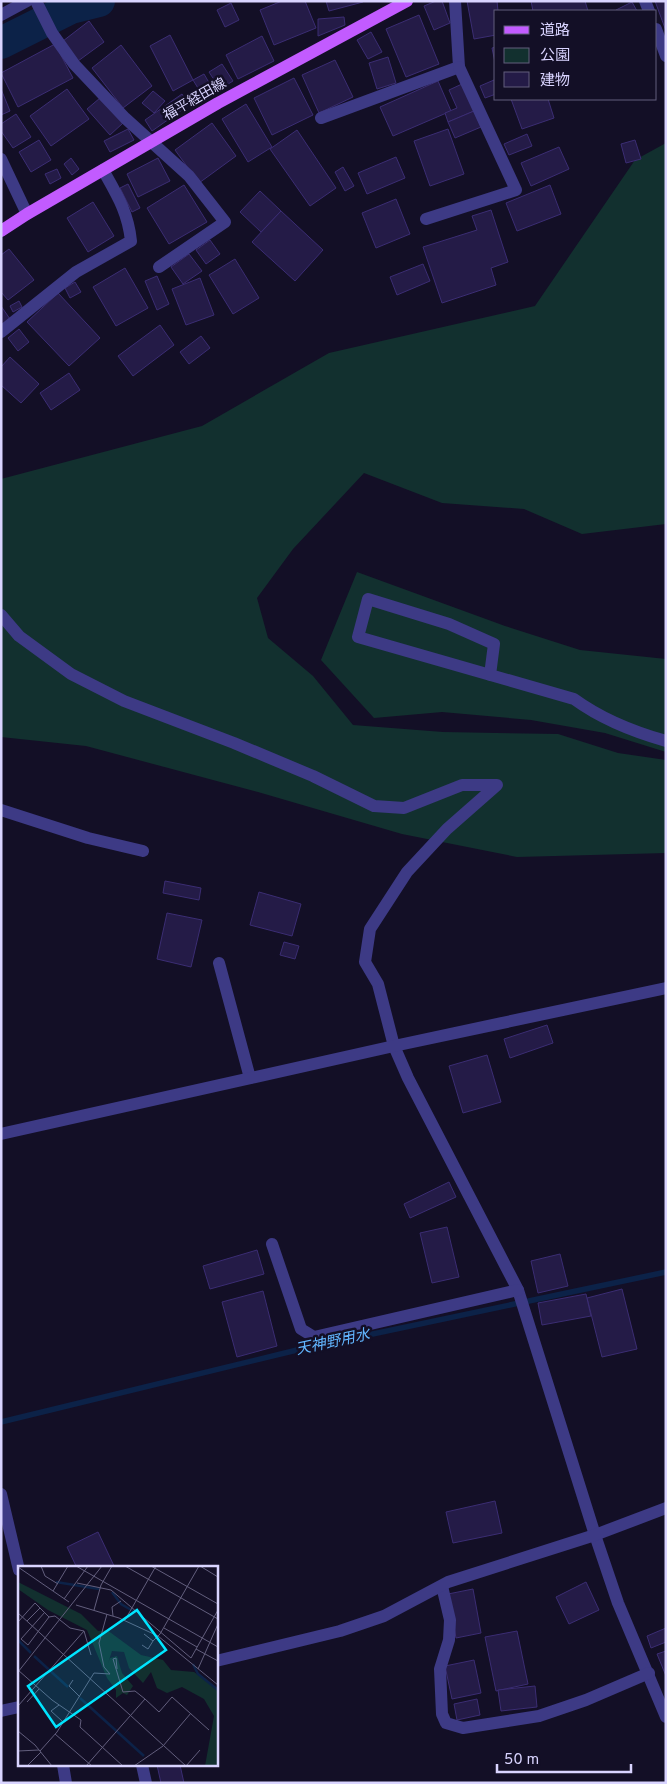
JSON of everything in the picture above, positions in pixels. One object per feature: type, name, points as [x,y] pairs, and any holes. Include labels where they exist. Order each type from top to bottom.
[{"type":"main road","name":"福平経田線","points":[[1,231],[218,103],[407,1]]},
{"type":"street","points":[[1,15],[27,1]]},
{"type":"street","points":[[36,1],[52,34],[74,64],[125,118],[189,176],[225,222],[159,267]]},
{"type":"street","points":[[426,219],[516,190],[459,67],[455,1]]},
{"type":"street","points":[[657,32],[666,56]]},
{"type":"street","points":[[321,118],[459,67]]},
{"type":"street","points":[[1,159],[27,214]]},
{"type":"street","points":[[1,332],[76,272],[131,241],[129,222],[118,195],[103,170]]},
{"type":"street","points":[[490,675],[494,644],[449,624],[368,599],[358,637],[490,675],[574,699],[584,706],[642,734],[666,741]]},
{"type":"street","points":[[1,615],[19,636],[71,674],[124,701],[313,776],[374,806],[404,808],[462,785],[497,784],[447,829],[407,872],[370,929],[365,962],[378,984],[394,1046],[408,1078],[518,1290],[618,1603],[666,1717]]},
{"type":"street","points":[[1,810],[88,838],[143,852]]},
{"type":"street","points":[[219,963],[250,1078]]},
{"type":"street","points":[[1,1134],[394,1046],[666,988]]},
{"type":"street","points":[[272,1244],[301,1329],[314,1337],[518,1290]]},
{"type":"street","points":[[1,1494],[18,1566]]},
{"type":"street","points":[[218,1661],[340,1632],[384,1616],[448,1582],[595,1535],[666,1508]]},
{"type":"street","points":[[442,1586],[450,1620],[450,1640],[440,1669],[442,1714],[446,1723],[463,1728],[538,1716],[586,1700],[649,1673]]},
{"type":"street","points":[[1,1711],[18,1707]]},
{"type":"street","points":[[63,1766],[66,1783]]},
{"type":"street","points":[[142,1766],[146,1783]]},
{"type":"green space","points":[[666,143],[666,524],[582,534],[524,509],[442,503],[364,473],[293,549],[257,598],[268,638],[313,676],[353,725],[443,732],[558,734],[618,753],[666,760],[666,853],[517,857],[402,834],[258,792],[86,746],[1,737],[1,479],[202,426],[329,353],[535,306],[635,160]]},
{"type":"green space","points":[[357,572],[505,626],[580,650],[666,659],[666,752],[605,733],[531,720],[442,712],[374,718],[321,660]]},
{"type":"building","points":[[282,1],[305,1],[316,28],[274,45],[260,10]]},
{"type":"building","points":[[326,1],[363,1],[363,2],[329,11]]},
{"type":"building","points":[[436,1],[442,1],[450,23],[434,30],[424,6]]},
{"type":"building","points":[[467,1],[497,1],[498,10],[494,10],[494,35],[474,39]]},
{"type":"building","points":[[531,1],[585,1],[588,10],[533,10]]},
{"type":"building","points":[[655,1],[666,1],[666,31]]},
{"type":"building","points":[[632,2],[636,10],[616,10]]},
{"type":"building","points":[[231,3],[239,20],[225,27],[217,10]]},
{"type":"building","points":[[419,15],[439,64],[406,77],[386,29]]},
{"type":"building","points":[[344,17],[345,25],[318,36],[318,19]]},
{"type":"building","points":[[89,21],[104,42],[78,61],[63,41]]},
{"type":"building","points":[[371,32],[382,52],[368,59],[357,40]]},
{"type":"building","points":[[170,35],[193,80],[173,91],[150,46]]},
{"type":"building","points":[[262,36],[274,61],[238,79],[226,55]]},
{"type":"building","points":[[55,44],[73,78],[18,107],[1,73]]},
{"type":"building","points":[[121,45],[152,86],[123,108],[92,68]]},
{"type":"building","points":[[388,57],[396,83],[377,89],[369,63]]},
{"type":"building","points":[[335,60],[353,97],[319,113],[302,75]]},
{"type":"building","points":[[222,64],[233,81],[220,89],[209,72]]},
{"type":"building","points":[[204,74],[211,86],[201,93],[193,80]]},
{"type":"building","points":[[294,78],[313,115],[272,135],[254,98]]},
{"type":"building","points":[[494,80],[494,95],[485,98],[480,86]]},
{"type":"building","points":[[438,81],[451,111],[393,136],[380,107]]},
{"type":"building","points":[[462,84],[474,111],[448,122],[445,113],[457,108],[449,90]]},
{"type":"building","points":[[1,89],[10,111],[1,115]]},
{"type":"building","points":[[67,89],[89,119],[51,146],[30,116]]},
{"type":"building","points":[[153,91],[165,101],[154,113],[142,103]]},
{"type":"building","points":[[182,94],[189,105],[152,131],[145,120]]},
{"type":"building","points":[[100,98],[123,123],[110,135],[87,109]]},
{"type":"building","points":[[511,100],[548,100],[554,118],[522,129]]},
{"type":"building","points":[[246,104],[272,147],[248,162],[222,119]]},
{"type":"building","points":[[474,111],[481,127],[455,138],[448,122]]},
{"type":"building","points":[[16,114],[31,137],[13,148],[1,131],[1,124]]},
{"type":"building","points":[[212,123],[236,156],[199,183],[175,150]]},
{"type":"building","points":[[128,129],[134,140],[110,152],[104,141]]},
{"type":"building","points":[[448,129],[464,174],[430,186],[414,141]]},
{"type":"building","points":[[297,130],[336,188],[310,206],[270,149]]},
{"type":"building","points":[[527,134],[532,146],[509,155],[504,144]]},
{"type":"building","points":[[39,140],[51,160],[31,172],[19,152]]},
{"type":"building","points":[[635,140],[641,159],[626,163],[621,144]]},
{"type":"building","points":[[559,147],[569,169],[531,186],[521,163]]},
{"type":"building","points":[[396,157],[405,178],[367,194],[358,173]]},
{"type":"building","points":[[71,158],[79,169],[72,175],[64,164]]},
{"type":"building","points":[[158,158],[170,181],[138,197],[127,174]]},
{"type":"building","points":[[343,167],[354,186],[345,191],[335,172]]},
{"type":"building","points":[[57,169],[61,178],[50,184],[45,174]]},
{"type":"building","points":[[128,184],[140,208],[132,212],[120,188]]},
{"type":"building","points":[[184,185],[207,222],[169,244],[147,208]]},
{"type":"building","points":[[550,185],[561,214],[517,231],[506,203]]},
{"type":"building","points":[[260,191],[281,211],[261,232],[240,212]]},
{"type":"building","points":[[396,199],[410,234],[376,248],[362,213]]},
{"type":"building","points":[[93,202],[114,236],[88,252],[67,218]]},
{"type":"building","points":[[491,210],[508,262],[491,268],[496,285],[442,303],[423,247],[477,230],[472,216]]},
{"type":"building","points":[[281,211],[323,250],[295,281],[252,242]]},
{"type":"building","points":[[210,240],[220,254],[206,264],[196,250]]},
{"type":"building","points":[[9,249],[34,280],[8,300],[1,292],[1,255]]},
{"type":"building","points":[[189,254],[202,271],[183,284],[171,267]]},
{"type":"building","points":[[235,259],[259,298],[233,314],[209,275]]},
{"type":"building","points":[[423,264],[430,281],[397,295],[390,277]]},
{"type":"building","points":[[125,268],[148,308],[116,326],[93,287]]},
{"type":"building","points":[[157,276],[169,304],[157,310],[145,281]]},
{"type":"building","points":[[200,278],[214,315],[186,325],[172,289]]},
{"type":"building","points":[[75,282],[81,292],[70,298],[65,288]]},
{"type":"building","points":[[58,293],[100,338],[69,366],[27,322]]},
{"type":"building","points":[[19,301],[22,307],[13,312],[10,306]]},
{"type":"building","points":[[1,306],[10,319],[1,325]]},
{"type":"building","points":[[160,325],[174,345],[133,376],[118,356]]},
{"type":"building","points":[[19,329],[29,342],[18,351],[8,338]]},
{"type":"building","points":[[201,336],[210,348],[189,364],[180,352]]},
{"type":"building","points":[[10,357],[39,384],[21,403],[1,385],[1,367]]},
{"type":"building","points":[[69,373],[80,390],[51,410],[40,393]]},
{"type":"building","points":[[165,881],[201,888],[199,900],[163,893]]},
{"type":"building","points":[[259,892],[301,904],[292,936],[250,925]]},
{"type":"building","points":[[167,913],[202,920],[191,967],[157,959]]},
{"type":"building","points":[[284,942],[299,946],[295,959],[280,955]]},
{"type":"building","points":[[547,1025],[553,1043],[510,1058],[504,1039]]},
{"type":"building","points":[[487,1055],[501,1102],[463,1113],[449,1066]]},
{"type":"building","points":[[449,1182],[456,1197],[410,1218],[404,1204]]},
{"type":"building","points":[[447,1227],[459,1277],[432,1283],[420,1233]]},
{"type":"building","points":[[257,1250],[264,1274],[210,1289],[203,1266]]},
{"type":"building","points":[[560,1254],[568,1286],[538,1293],[531,1261]]},
{"type":"building","points":[[622,1289],[637,1349],[602,1357],[587,1298]]},
{"type":"building","points":[[263,1291],[277,1346],[237,1357],[222,1302]]},
{"type":"building","points":[[586,1294],[591,1316],[542,1325],[538,1303]]},
{"type":"building","points":[[495,1501],[502,1533],[453,1543],[446,1512]]},
{"type":"building","points":[[98,1532],[114,1566],[76,1566],[67,1547]]},
{"type":"building","points":[[586,1582],[599,1610],[569,1624],[556,1597]]},
{"type":"building","points":[[473,1589],[481,1633],[456,1638],[448,1594]]},
{"type":"building","points":[[666,1628],[666,1642],[651,1648],[647,1636]]},
{"type":"building","points":[[517,1631],[528,1684],[496,1691],[485,1637]]},
{"type":"building","points":[[666,1651],[666,1676],[657,1654]]},
{"type":"building","points":[[474,1660],[481,1693],[452,1699],[445,1666]]},
{"type":"building","points":[[535,1686],[537,1707],[501,1711],[498,1690]]},
{"type":"building","points":[[477,1699],[480,1715],[457,1720],[454,1704]]},
{"type":"building","points":[[157,1766],[180,1766],[184,1783],[161,1783]]},
{"type":"waterway","points":[[1,43],[71,8],[99,1]]},
{"type":"waterway","name":"天神野用水","points":[[1,1422],[297,1350],[666,1272]]}]
